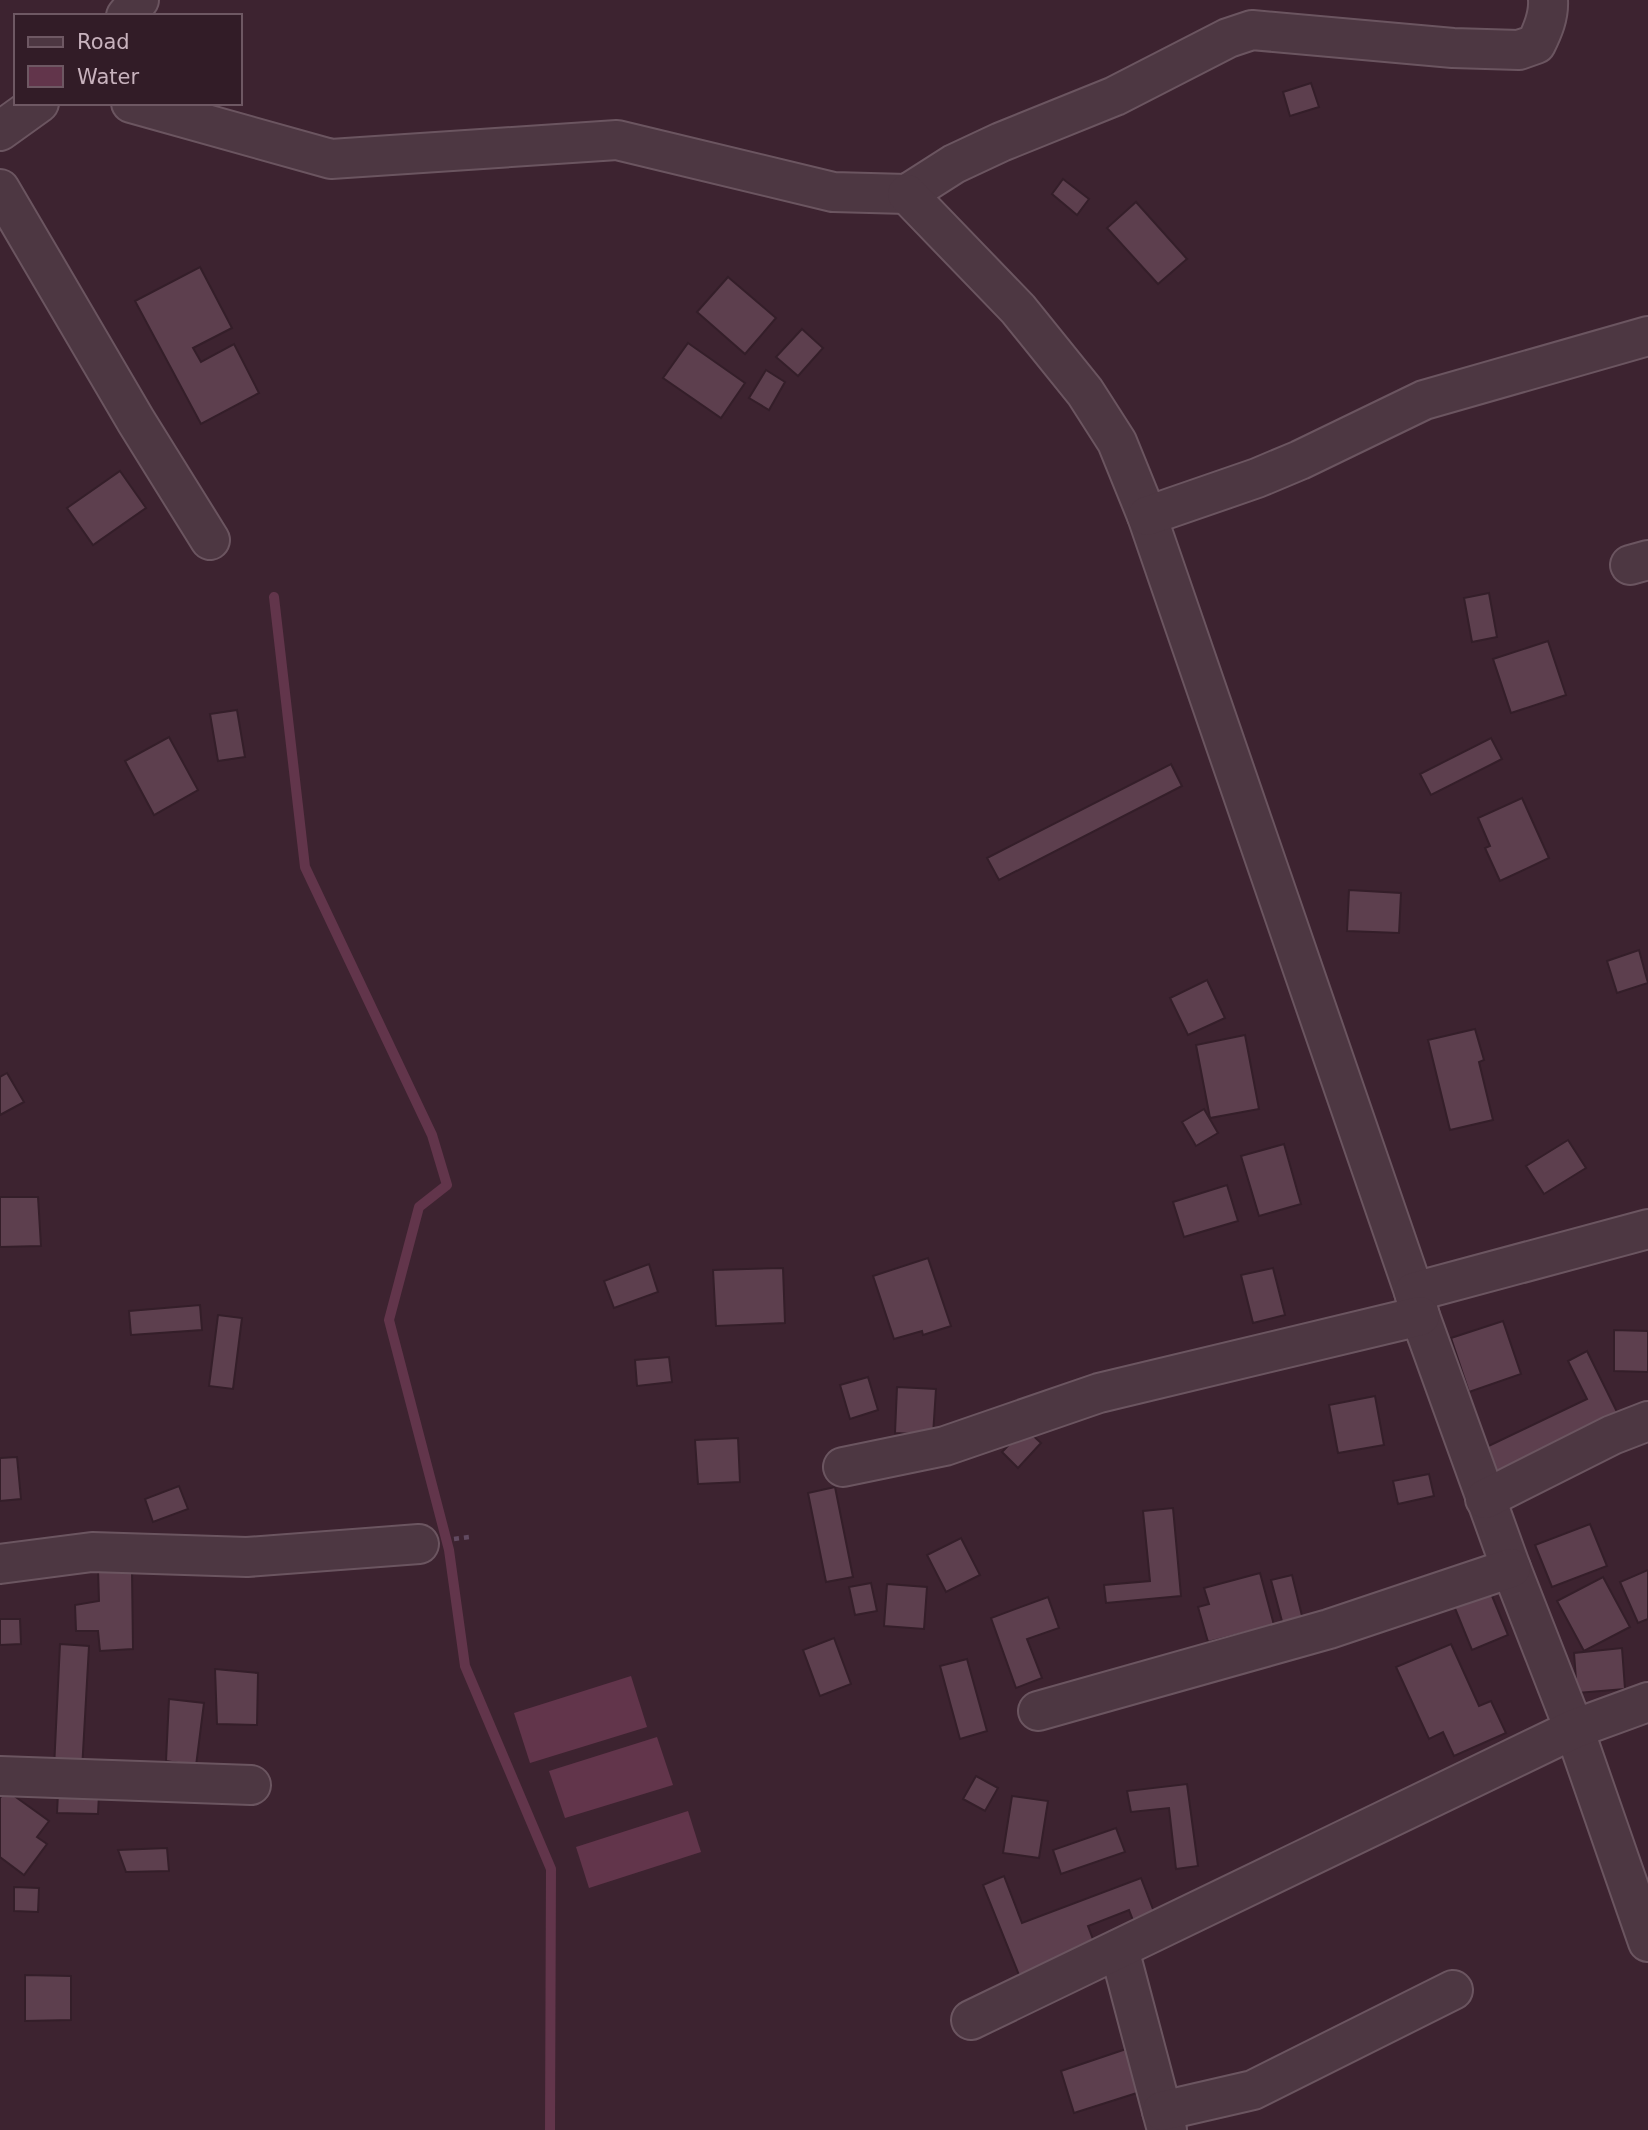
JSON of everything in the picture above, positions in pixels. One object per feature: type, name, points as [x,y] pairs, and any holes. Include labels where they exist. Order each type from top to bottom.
[{"type":"street","points":[[128,14],[139,0]]},
{"type":"street","points":[[138,105],[331,159],[617,140],[833,192],[907,194],[954,164],[1115,96],[1228,37],[1252,30],[1453,48],[1519,50],[1536,44],[1544,27],[1549,8],[1548,0]]},
{"type":"street","points":[[0,131],[36,105]]},
{"type":"street","points":[[0,189],[209,540]]},
{"type":"street","points":[[907,194],[1018,309],[1085,392],[1117,442],[1147,516],[1485,1499],[1574,1729],[1648,1942]]},
{"type":"street","points":[[1147,516],[1300,460],[1424,400],[1648,335]]},
{"type":"street","points":[[843,1467],[945,1446],[1100,1393],[1417,1304],[1648,1229]]},
{"type":"street","points":[[1485,1499],[1612,1435],[1648,1421]]},
{"type":"street","points":[[0,1564],[92,1552],[247,1557],[435,1542]]},
{"type":"street","points":[[1038,1711],[1329,1629],[1511,1568]]},
{"type":"street","points":[[971,2021],[1574,1729],[1648,1702]]},
{"type":"street","points":[[0,1776],[251,1785]]},
{"type":"street","points":[[1119,1949],[1164,2120],[1253,2090],[1453,1990]]},
{"type":"path","points":[[435,1542],[469,1537]]},
{"type":"water","points":[[631,1676],[647,1727],[530,1763],[514,1713]]},
{"type":"water","points":[[657,1737],[673,1785],[565,1818],[549,1771]]},
{"type":"water","points":[[688,1811],[701,1852],[589,1888],[576,1847]]},
{"type":"building","points":[[1311,83],[1319,107],[1290,116],[1283,92]]},
{"type":"building","points":[[1063,179],[1089,199],[1077,215],[1052,194]]},
{"type":"building","points":[[1136,202],[1187,259],[1158,284],[1107,228]]},
{"type":"building","points":[[200,267],[232,328],[193,348],[201,362],[234,344],[259,393],[201,424],[135,301]]},
{"type":"building","points":[[728,277],[776,318],[745,354],[697,312]]},
{"type":"building","points":[[802,329],[823,348],[798,376],[776,357]]},
{"type":"building","points":[[688,343],[745,383],[721,418],[663,378]]},
{"type":"building","points":[[766,370],[785,382],[769,410],[749,398]]},
{"type":"building","points":[[120,471],[146,508],[93,545],[67,508]]},
{"type":"building","points":[[1489,593],[1497,637],[1472,642],[1464,598]]},
{"type":"building","points":[[1548,641],[1566,695],[1511,713],[1493,659]]},
{"type":"building","points":[[237,710],[245,757],[218,761],[210,714]]},
{"type":"building","points":[[169,737],[198,790],[154,815],[125,761]]},
{"type":"building","points":[[1491,738],[1502,759],[1431,795],[1420,774]]},
{"type":"building","points":[[1171,764],[1182,786],[999,880],[987,858]]},
{"type":"building","points":[[1522,798],[1549,858],[1500,881],[1485,848],[1490,846],[1478,818]]},
{"type":"building","points":[[1349,890],[1401,893],[1399,933],[1347,931]]},
{"type":"building","points":[[1639,950],[1648,983],[1617,993],[1607,961]]},
{"type":"building","points":[[1207,980],[1225,1018],[1188,1035],[1170,998]]},
{"type":"building","points":[[1475,1029],[1484,1060],[1479,1062],[1493,1120],[1450,1130],[1428,1040]]},
{"type":"building","points":[[1245,1035],[1259,1109],[1210,1118],[1196,1045]]},
{"type":"building","points":[[7,1073],[24,1102],[0,1115],[0,1077]]},
{"type":"building","points":[[1204,1109],[1218,1133],[1196,1146],[1182,1122]]},
{"type":"building","points":[[1568,1140],[1586,1168],[1544,1194],[1526,1166]]},
{"type":"building","points":[[1284,1144],[1301,1204],[1259,1216],[1241,1156]]},
{"type":"building","points":[[1227,1185],[1238,1221],[1184,1237],[1173,1202]]},
{"type":"building","points":[[0,1197],[38,1197],[41,1246],[0,1247]]},
{"type":"building","points":[[928,1258],[951,1326],[923,1335],[922,1331],[894,1339],[873,1276]]},
{"type":"building","points":[[649,1264],[658,1292],[614,1308],[604,1281]]},
{"type":"building","points":[[783,1268],[785,1323],[716,1326],[713,1270]]},
{"type":"building","points":[[1273,1268],[1285,1315],[1253,1323],[1241,1275]]},
{"type":"building","points":[[200,1305],[202,1330],[131,1335],[129,1311]]},
{"type":"building","points":[[218,1315],[242,1318],[233,1389],[209,1386]]},
{"type":"building","points":[[1503,1321],[1521,1374],[1469,1392],[1451,1338]]},
{"type":"building","points":[[1614,1330],[1648,1331],[1648,1372],[1614,1371]]},
{"type":"building","points":[[1587,1351],[1619,1416],[1492,1479],[1478,1451],[1587,1399],[1568,1361]]},
{"type":"building","points":[[669,1357],[672,1382],[637,1386],[635,1360]]},
{"type":"building","points":[[868,1377],[878,1410],[850,1419],[840,1385]]},
{"type":"building","points":[[897,1387],[936,1389],[933,1435],[895,1433]]},
{"type":"building","points":[[1375,1396],[1384,1445],[1338,1453],[1329,1405]]},
{"type":"building","points":[[1025,1428],[1041,1443],[1018,1468],[1002,1452]]},
{"type":"building","points":[[738,1438],[740,1482],[698,1484],[695,1440]]},
{"type":"building","points":[[17,1457],[21,1499],[0,1501],[0,1458]]},
{"type":"building","points":[[1429,1474],[1434,1496],[1398,1504],[1393,1481]]},
{"type":"building","points":[[179,1486],[188,1509],[153,1522],[145,1499]]},
{"type":"building","points":[[835,1487],[853,1577],[826,1582],[808,1493]]},
{"type":"building","points":[[1173,1508],[1181,1596],[1106,1603],[1104,1585],[1150,1581],[1143,1511]]},
{"type":"building","points":[[1590,1524],[1607,1566],[1552,1587],[1535,1545]]},
{"type":"building","points":[[961,1538],[980,1575],[946,1592],[927,1555]]},
{"type":"building","points":[[98,1569],[132,1571],[133,1649],[100,1651],[98,1631],[76,1631],[75,1605],[99,1601]]},
{"type":"building","points":[[1648,1570],[1648,1619],[1638,1623],[1620,1582]]},
{"type":"building","points":[[1260,1573],[1274,1625],[1208,1642],[1198,1607],[1209,1604],[1204,1588]]},
{"type":"building","points":[[1292,1575],[1303,1620],[1283,1625],[1271,1580]]},
{"type":"building","points":[[1603,1577],[1630,1627],[1584,1651],[1557,1601]]},
{"type":"building","points":[[871,1583],[877,1611],[855,1615],[849,1587]]},
{"type":"building","points":[[887,1584],[927,1587],[924,1629],[884,1626]]},
{"type":"building","points":[[1488,1586],[1508,1635],[1472,1650],[1452,1601]]},
{"type":"building","points":[[1048,1597],[1059,1628],[1027,1639],[1042,1678],[1016,1688],[991,1618]]},
{"type":"building","points":[[0,1619],[20,1619],[21,1644],[0,1645]]},
{"type":"building","points":[[834,1638],[851,1684],[820,1696],[803,1650]]},
{"type":"building","points":[[60,1644],[89,1646],[82,1770],[54,1768]]},
{"type":"building","points":[[1451,1644],[1479,1706],[1491,1701],[1506,1733],[1454,1756],[1443,1732],[1429,1739],[1396,1667]]},
{"type":"building","points":[[1622,1648],[1625,1689],[1577,1693],[1574,1653]]},
{"type":"building","points":[[967,1659],[987,1731],[960,1739],[940,1666]]},
{"type":"building","points":[[215,1669],[258,1673],[257,1725],[217,1724]]},
{"type":"building","points":[[169,1699],[204,1703],[196,1766],[166,1761]]},
{"type":"building","points":[[976,1776],[998,1788],[985,1811],[963,1799]]},
{"type":"building","points":[[1187,1784],[1198,1866],[1176,1869],[1169,1808],[1131,1812],[1127,1791]]},
{"type":"building","points":[[6,1790],[49,1821],[37,1837],[47,1844],[24,1875],[0,1857],[0,1798]]},
{"type":"building","points":[[58,1793],[99,1794],[98,1814],[57,1813]]},
{"type":"building","points":[[1012,1796],[1048,1801],[1039,1858],[1003,1853]]},
{"type":"building","points":[[1116,1828],[1125,1852],[1061,1874],[1053,1850]]},
{"type":"building","points":[[167,1848],[169,1871],[126,1872],[118,1850]]},
{"type":"building","points":[[1004,1876],[1022,1923],[1141,1878],[1159,1925],[1138,1933],[1129,1910],[1088,1926],[1097,1950],[1021,1980],[983,1885]]},
{"type":"building","points":[[14,1887],[39,1888],[38,1912],[14,1911]]},
{"type":"building","points":[[25,1975],[71,1976],[71,2020],[25,2021]]},
{"type":"building","points":[[1126,2049],[1140,2092],[1074,2113],[1061,2071]]},
{"type":"waterway","points":[[274,597],[305,867],[432,1135],[447,1185],[419,1207],[389,1320],[449,1550],[465,1666],[551,1869],[550,2130]]}]
